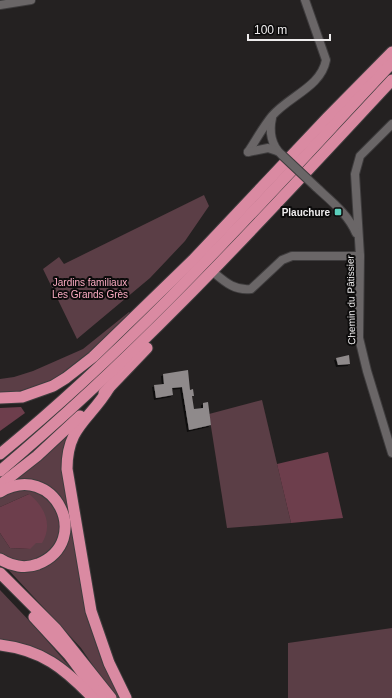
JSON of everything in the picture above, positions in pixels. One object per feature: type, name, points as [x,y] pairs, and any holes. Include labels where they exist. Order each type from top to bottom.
[{"type":"highway","points":[[0,398],[28,395],[53,386],[93,358],[193,260],[321,124],[392,52]]},
{"type":"highway","points":[[0,454],[105,361],[182,284],[392,63]]},
{"type":"highway","points":[[0,471],[88,394],[170,315],[392,80]]},
{"type":"highway","points":[[0,484],[37,456],[109,388],[164,331],[170,315]]},
{"type":"highway","points":[[109,388],[73,436],[67,452],[66,469],[91,611],[109,663],[126,698]]},
{"type":"highway","points":[[0,492],[16,485],[32,485],[46,490],[58,501],[64,514],[65,528],[63,540],[57,550],[47,560],[32,566],[18,566],[0,559]]},
{"type":"highway","points":[[0,573],[56,628],[112,698]]},
{"type":"highway","points":[[0,583],[19,600],[69,656],[101,698]]},
{"type":"highway","points":[[0,645],[30,650],[47,658],[63,669],[93,698]]},
{"type":"street","points":[[0,5],[31,0]]},
{"type":"street","points":[[305,0],[326,60],[324,70],[318,79],[272,116],[248,152],[268,148],[279,153],[352,223],[359,238]]},
{"type":"street","points":[[272,116],[270,127],[272,139],[279,153]]},
{"type":"street","name":"Chemin du Pâtissier","points":[[392,124],[370,146],[357,163],[355,174],[360,256],[359,338],[367,371],[392,453]]},
{"type":"street","points":[[212,271],[228,284],[245,289],[251,289],[282,260],[292,256],[360,256]]},
{"type":"green space","name":"Jardins familiaux Les Grands Grès","points":[[204,195],[209,206],[185,241],[150,278],[77,339],[43,269],[59,257],[64,264]]},
{"type":"green space","points":[[129,312],[131,315],[103,342],[73,367],[56,378],[39,386],[20,391],[0,392],[0,379],[14,377],[33,371],[83,349]]},
{"type":"green space","points":[[262,400],[291,523],[227,528],[209,414]]},
{"type":"green space","points":[[69,433],[79,564],[123,698],[115,698],[81,648],[4,565],[11,568],[58,555],[61,501],[13,481]]},
{"type":"green space","points":[[25,489],[41,493],[55,503],[61,520],[61,529],[55,546],[49,552],[42,557],[22,562],[0,554],[0,533],[10,548],[30,549],[29,494],[0,507],[0,498],[9,492]]},
{"type":"green space","points":[[0,590],[37,629],[75,673],[0,641]]},
{"type":"green space","points":[[392,628],[392,698],[288,698],[288,643]]},
{"type":"shaded area","points":[[21,407],[25,413],[0,431],[0,408]]},
{"type":"shaded area","points":[[328,452],[343,518],[291,523],[277,464]]},
{"type":"shaded area","points":[[29,494],[35,499],[46,517],[47,530],[45,536],[42,543],[36,543],[30,549],[10,548],[0,533],[0,507]]},
{"type":"building","points":[[349,355],[350,364],[338,365],[336,358]]},
{"type":"building","points":[[188,370],[190,390],[193,389],[194,396],[192,396],[194,409],[203,408],[203,403],[208,402],[211,425],[189,430],[182,387],[172,388],[173,395],[156,398],[154,385],[164,384],[163,374]]},
{"type":"place","name":"Plauchure","points":[[338,212]]}]
